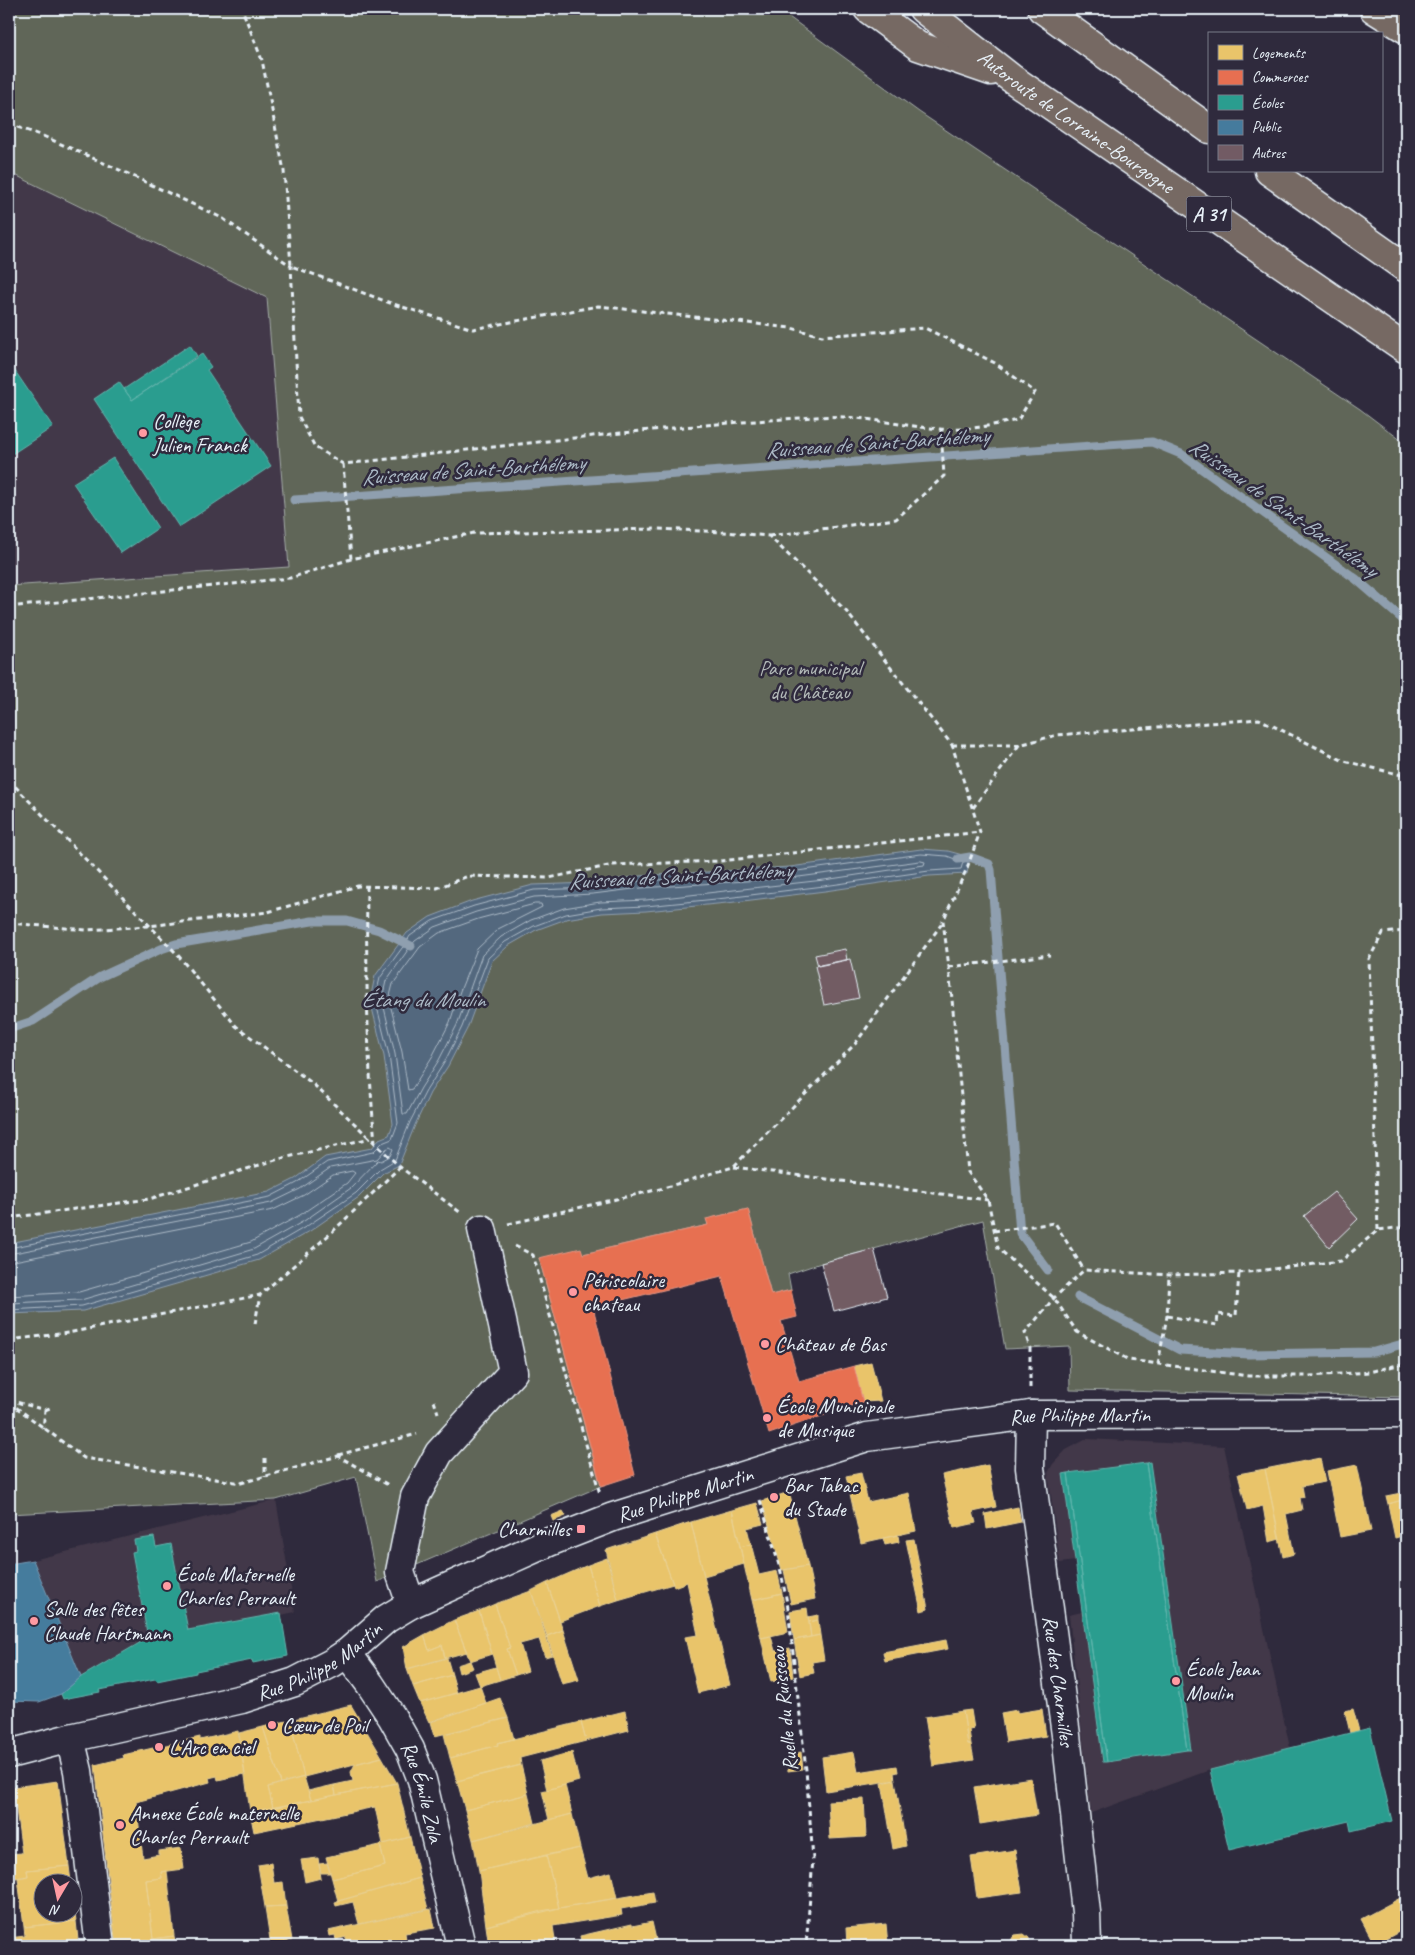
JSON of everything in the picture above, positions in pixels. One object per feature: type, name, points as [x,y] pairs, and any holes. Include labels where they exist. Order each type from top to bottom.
[{"type":"highway","points":[[868,9],[918,46],[1011,78]]},
{"type":"highway","name":"Autoroute de Lorraine-Bourgogne","points":[[923,9],[1011,78],[1406,349]]},
{"type":"highway","points":[[1042,9],[1208,128]]},
{"type":"highway","points":[[1374,9],[1406,29]]},
{"type":"highway","points":[[1270,172],[1406,268]]},
{"type":"street","points":[[411,1604],[400,1572],[415,1497],[439,1453],[513,1372],[482,1230]]},
{"type":"street","name":"Rue Philippe Martin","points":[[9,1754],[269,1691],[314,1673],[347,1653],[386,1619],[411,1604],[549,1542],[613,1517],[867,1437],[1031,1415],[1406,1414]]},
{"type":"street","name":"Rue des Charmilles","points":[[1031,1415],[1030,1468],[1066,1735],[1086,1912],[1087,1946]]},
{"type":"street","name":"Rue Émile Zola","points":[[347,1653],[379,1697],[410,1749],[422,1780],[461,1946]]},
{"type":"street","points":[[70,1738],[78,1771],[100,1946]]},
{"type":"path","points":[[9,124],[95,159],[222,218],[291,266],[393,304],[473,329],[598,306],[791,328],[822,336],[926,328],[995,363],[1035,392],[1018,420],[980,427],[941,430],[869,420],[819,416],[653,431],[343,464],[315,447],[299,417],[291,266],[282,162],[262,60],[242,9]]},
{"type":"path","points":[[9,607],[290,578],[351,560],[474,533],[658,529],[769,536],[896,519],[944,476],[941,430]]},
{"type":"path","points":[[343,464],[351,560]]},
{"type":"path","points":[[733,1167],[856,1044],[943,921],[967,868],[980,832],[952,745],[845,610],[769,536]]},
{"type":"path","points":[[952,745],[1019,745],[1057,735],[1258,719],[1344,761],[1406,776]]},
{"type":"path","points":[[972,809],[1019,745]]},
{"type":"path","points":[[9,780],[177,954],[236,1026],[313,1084],[400,1167],[482,1230],[533,1255],[599,1494],[605,1493],[613,1517]]},
{"type":"path","points":[[9,923],[87,930],[148,926],[268,912],[358,886],[437,888],[468,876],[549,878],[613,865],[721,861],[980,832]]},
{"type":"path","points":[[367,886],[366,974],[369,1062],[375,1142]]},
{"type":"path","points":[[943,921],[968,1172],[988,1200],[998,1248],[1054,1298],[1077,1332],[1130,1360],[1248,1376],[1310,1376],[1369,1372],[1406,1363]]},
{"type":"path","points":[[1378,1230],[1369,960],[1383,933],[1406,932]]},
{"type":"path","points":[[949,967],[1050,955]]},
{"type":"path","points":[[9,1218],[149,1199],[279,1159],[371,1138]]},
{"type":"path","points":[[9,1340],[68,1333],[260,1296],[331,1233],[400,1167]]},
{"type":"path","points":[[482,1230],[660,1189],[733,1167],[988,1200]]},
{"type":"path","points":[[994,1231],[1056,1223],[1084,1270]]},
{"type":"path","points":[[1031,1415],[1030,1348],[1025,1332],[1054,1298],[1084,1270],[1169,1275],[1239,1273],[1341,1261],[1378,1230],[1406,1227]]},
{"type":"path","points":[[1167,1316],[1217,1324],[1218,1314],[1236,1316],[1239,1273]]},
{"type":"path","points":[[1158,1364],[1162,1334],[1167,1316],[1169,1275]]},
{"type":"path","points":[[255,1324],[260,1296]]},
{"type":"path","points":[[9,1401],[45,1410],[52,1407]]},
{"type":"path","points":[[9,1401],[42,1429],[84,1458],[241,1483],[425,1432]]},
{"type":"path","points":[[42,1429],[45,1410]]},
{"type":"path","points":[[338,1456],[402,1493],[415,1497]]},
{"type":"path","points":[[265,1458],[265,1477]]},
{"type":"path","name":"Ruelle du Ruisseau","points":[[752,1473],[781,1572],[790,1627],[806,1770],[813,1860],[806,1946]]},
{"type":"shaded area","name":"Collège Julien Franck","points":[[9,172],[267,298],[289,567],[9,586]]},
{"type":"shaded area","name":"École Jean Moulin","points":[[1087,1439],[1224,1446],[1290,1748],[1234,1762],[1234,1764],[1210,1770],[1091,1813],[1069,1615],[1082,1612],[1075,1561],[1060,1563],[1048,1473],[1053,1464],[1066,1450]]},
{"type":"shaded area","name":"École Maternelle Charles Perrault","points":[[276,1500],[295,1612],[281,1615],[288,1656],[253,1663],[251,1660],[196,1671],[196,1673],[157,1681],[155,1679],[63,1699],[61,1694],[81,1677],[33,1560]]},
{"type":"green space","name":"Parc municipal du Château","points":[[9,9],[778,9],[919,112],[1360,409],[1406,444],[1406,1397],[1070,1390],[1069,1346],[1005,1349],[983,1220],[821,1263],[788,1274],[791,1290],[771,1295],[748,1209],[707,1219],[708,1225],[583,1254],[539,1258],[601,1486],[377,1582],[356,1477],[276,1500],[9,1514],[9,586],[289,567],[267,298],[9,172]]},
{"type":"water","name":"Étang du Moulin","points":[[921,849],[948,851],[970,857],[967,874],[929,876],[727,903],[646,911],[602,913],[566,919],[536,930],[508,946],[492,961],[467,1029],[448,1066],[430,1093],[399,1165],[383,1173],[359,1197],[310,1231],[259,1260],[83,1311],[9,1314],[9,1243],[269,1192],[295,1179],[325,1157],[372,1148],[379,1139],[389,1135],[393,1124],[384,1056],[370,1000],[375,976],[407,933],[430,917],[472,901],[533,885],[592,883],[640,876],[790,867]]},
{"type":"building: Logements","points":[[871,1362],[881,1401],[863,1402],[854,1366]]},
{"type":"building: Logements","points":[[1320,1458],[1325,1482],[1302,1486],[1304,1497],[1300,1498],[1302,1510],[1286,1514],[1294,1554],[1283,1557],[1265,1469]]},
{"type":"building: Logements","points":[[988,1465],[996,1507],[973,1512],[976,1523],[954,1528],[942,1475]]},
{"type":"building: Logements","points":[[1357,1465],[1371,1531],[1340,1537],[1327,1471]]},
{"type":"building: Logements","points":[[1265,1469],[1280,1539],[1269,1542],[1263,1506],[1247,1510],[1238,1474]]},
{"type":"building: Logements","points":[[861,1473],[868,1502],[909,1493],[916,1531],[861,1543],[846,1476]]},
{"type":"building: Logements","points":[[789,1492],[808,1566],[782,1570],[762,1501]]},
{"type":"building: Logements","points":[[1406,1492],[1406,1499],[1388,1504],[1386,1496]]},
{"type":"building: Logements","points":[[1406,1499],[1406,1535],[1395,1538],[1388,1504]]},
{"type":"building: Logements","points":[[757,1503],[763,1524],[747,1528],[751,1544],[740,1547],[732,1510]]},
{"type":"building: Logements","points":[[1018,1507],[1021,1522],[987,1529],[985,1514]]},
{"type":"building: Logements","points":[[732,1510],[744,1564],[704,1576],[691,1522]]},
{"type":"building: Logements","points":[[563,1511],[566,1516],[553,1521],[551,1516]]},
{"type":"building: Logements","points":[[691,1522],[730,1685],[698,1693],[685,1637],[698,1635],[687,1582],[674,1587],[655,1534]]},
{"type":"building: Logements","points":[[655,1534],[673,1584],[618,1600],[606,1550]]},
{"type":"building: Logements","points":[[898,1535],[899,1542],[885,1545],[883,1538]]},
{"type":"building: Logements","points":[[914,1539],[928,1609],[921,1611],[906,1540]]},
{"type":"building: Logements","points":[[751,1544],[759,1575],[777,1571],[782,1593],[752,1600],[740,1547]]},
{"type":"building: Logements","points":[[607,1558],[618,1600],[600,1606],[588,1565]]},
{"type":"building: Logements","points":[[588,1565],[600,1606],[560,1621],[547,1583]]},
{"type":"building: Logements","points":[[808,1566],[815,1599],[791,1604],[784,1570]]},
{"type":"building: Logements","points":[[547,1583],[563,1630],[547,1636],[531,1591]]},
{"type":"building: Logements","points":[[531,1591],[552,1655],[545,1657],[539,1639],[520,1644],[528,1671],[516,1675],[507,1649],[510,1648],[495,1604]]},
{"type":"building: Logements","points":[[782,1593],[788,1632],[761,1638],[752,1600]]},
{"type":"building: Logements","points":[[495,1604],[510,1648],[507,1649],[516,1675],[500,1680],[479,1611]]},
{"type":"building: Logements","points":[[807,1608],[811,1637],[794,1640],[790,1611]]},
{"type":"building: Logements","points":[[479,1611],[492,1654],[470,1661],[454,1620]]},
{"type":"building: Logements","points":[[818,1615],[818,1620],[809,1622],[808,1617]]},
{"type":"building: Logements","points":[[454,1620],[467,1652],[445,1658],[442,1645],[429,1650],[424,1635]]},
{"type":"building: Logements","points":[[818,1620],[820,1635],[811,1637],[809,1622]]},
{"type":"building: Logements","points":[[563,1630],[579,1680],[562,1684],[547,1636]]},
{"type":"building: Logements","points":[[424,1635],[429,1650],[442,1645],[445,1658],[407,1669],[403,1647]]},
{"type":"building: Logements","points":[[820,1635],[824,1660],[812,1662],[814,1673],[800,1676],[794,1640]]},
{"type":"building: Logements","points":[[771,1636],[775,1651],[790,1648],[793,1677],[771,1682],[761,1638]]},
{"type":"building: Logements","points":[[946,1640],[948,1649],[885,1661],[883,1652]]},
{"type":"building: Logements","points":[[447,1658],[452,1675],[413,1686],[407,1669]]},
{"type":"building: Logements","points":[[470,1661],[473,1668],[459,1673],[457,1665]]},
{"type":"building: Logements","points":[[496,1667],[500,1680],[480,1686],[475,1673]]},
{"type":"building: Logements","points":[[452,1675],[457,1693],[420,1703],[413,1686]]},
{"type":"building: Logements","points":[[480,1686],[486,1703],[429,1722],[420,1703]]},
{"type":"building: Logements","points":[[500,1698],[508,1718],[435,1736],[431,1722]]},
{"type":"building: Logements","points":[[351,1705],[382,1757],[304,1777],[290,1720]]},
{"type":"building: Logements","points":[[1042,1709],[1046,1736],[1006,1742],[1001,1713],[1017,1710],[1017,1713]]},
{"type":"building: Logements","points":[[1353,1709],[1359,1731],[1350,1733],[1345,1711]]},
{"type":"building: Logements","points":[[971,1710],[974,1729],[969,1730],[971,1744],[968,1744],[963,1711]]},
{"type":"building: Logements","points":[[625,1711],[629,1730],[586,1741],[581,1722]]},
{"type":"building: Logements","points":[[963,1711],[968,1744],[971,1744],[974,1760],[933,1766],[925,1717]]},
{"type":"building: Logements","points":[[508,1718],[514,1739],[450,1758],[444,1734]]},
{"type":"building: Logements","points":[[290,1720],[304,1777],[281,1783],[263,1727]]},
{"type":"building: Logements","points":[[581,1722],[586,1741],[520,1758],[521,1765],[457,1781],[450,1758],[498,1745],[497,1743]]},
{"type":"building: Logements","points":[[263,1727],[281,1783],[268,1787],[273,1808],[250,1812],[239,1733]]},
{"type":"building: Logements","name":"Annexe École maternelle Charles Perrault","points":[[238,1731],[245,1774],[218,1780],[217,1776],[209,1778],[210,1782],[136,1802],[143,1858],[159,1855],[159,1851],[181,1848],[184,1869],[161,1872],[162,1878],[146,1880],[153,1939],[174,1936],[176,1946],[116,1946],[95,1765],[124,1758],[123,1755],[200,1737],[200,1740]]},
{"type":"building: Logements","points":[[572,1752],[579,1781],[547,1790],[540,1761]]},
{"type":"building: Logements","points":[[801,1752],[803,1769],[788,1771],[787,1755]]},
{"type":"building: Logements","points":[[854,1752],[858,1772],[897,1766],[898,1772],[894,1773],[895,1780],[826,1791],[822,1757]]},
{"type":"building: Logements","points":[[382,1757],[397,1783],[336,1795],[334,1785],[353,1781],[351,1772],[355,1764]]},
{"type":"building: Logements","points":[[521,1765],[528,1794],[465,1810],[457,1781]]},
{"type":"building: Logements","points":[[304,1777],[311,1800],[273,1808],[268,1787]]},
{"type":"building: Logements","points":[[1031,1778],[1037,1815],[980,1824],[974,1787]]},
{"type":"building: Logements","points":[[895,1780],[906,1846],[893,1849],[882,1783]]},
{"type":"building: Logements","points":[[58,1781],[69,1866],[27,1870],[28,1876],[9,1879],[9,1854],[22,1853],[13,1787]]},
{"type":"building: Logements","points":[[397,1783],[410,1837],[383,1844],[375,1807],[254,1832],[250,1812]]},
{"type":"building: Logements","points":[[334,1785],[336,1795],[311,1800],[308,1791]]},
{"type":"building: Logements","points":[[565,1785],[572,1814],[549,1820],[542,1791]]},
{"type":"building: Logements","points":[[528,1794],[535,1823],[473,1840],[465,1810]]},
{"type":"building: Logements","points":[[864,1799],[866,1837],[830,1839],[828,1801]]},
{"type":"building: Logements","points":[[572,1814],[580,1848],[479,1871],[473,1840]]},
{"type":"building: Logements","points":[[410,1837],[420,1878],[338,1901],[332,1879],[385,1866],[380,1845]]},
{"type":"building: Logements","points":[[380,1845],[385,1866],[332,1879],[326,1857]]},
{"type":"building: Logements","points":[[580,1848],[588,1878],[611,1872],[617,1898],[559,1908],[546,1855]]},
{"type":"building: Logements","points":[[1015,1850],[1022,1892],[977,1898],[971,1857]]},
{"type":"building: Logements","points":[[546,1855],[559,1908],[486,1926],[479,1871]]},
{"type":"building: Logements","points":[[318,1858],[321,1878],[305,1882],[301,1860]]},
{"type":"building: Logements","points":[[271,1863],[274,1883],[283,1882],[286,1906],[265,1907],[258,1865]]},
{"type":"building: Logements","points":[[327,1863],[330,1873],[321,1873],[319,1864]]},
{"type":"building: Logements","points":[[69,1866],[70,1872],[32,1872],[32,1922],[67,1922],[24,1927],[18,1878],[28,1876],[27,1870]]},
{"type":"building: Logements","points":[[167,1871],[174,1936],[153,1939],[146,1880],[162,1878],[161,1872]]},
{"type":"building: Logements","points":[[420,1878],[428,1909],[359,1924],[353,1902],[336,1906],[335,1902]]},
{"type":"building: Logements","points":[[653,1892],[655,1903],[621,1909],[622,1915],[553,1926],[556,1946],[489,1946],[486,1926],[541,1911]]},
{"type":"building: Logements","points":[[1406,1895],[1406,1928],[1375,1945],[1361,1919]]},
{"type":"building: Logements","points":[[286,1906],[292,1940],[271,1946],[265,1907]]},
{"type":"building: Logements","points":[[431,1909],[435,1928],[405,1933],[407,1946],[364,1946],[363,1942],[348,1945],[346,1937],[336,1940],[335,1935],[329,1936],[328,1931]]},
{"type":"building: Logements","points":[[76,1922],[78,1940],[9,1946],[9,1938],[25,1936],[24,1927]]},
{"type":"building: Logements","points":[[652,1922],[657,1944],[646,1946],[582,1946],[580,1936],[632,1924],[632,1926]]},
{"type":"building: Logements","points":[[886,1924],[888,1945],[847,1946],[846,1928]]},
{"type":"building: Logements","points":[[1024,1934],[1029,1938],[1030,1946],[1012,1946],[1011,1941],[1015,1935]]},
{"type":"building: Logements","points":[[78,1940],[79,1946],[21,1946]]},
{"type":"building: Logements","points":[[246,1941],[247,1946],[219,1946],[219,1945]]},
{"type":"building: Commerces","name":"Château de Bas","points":[[748,1209],[771,1295],[791,1290],[797,1317],[781,1321],[799,1381],[854,1366],[863,1402],[769,1434],[722,1276],[593,1307],[635,1475],[601,1486],[539,1258],[581,1248],[583,1254],[708,1225],[706,1219]]},
{"type":"building: Écoles","points":[[190,345],[197,356],[132,400],[124,389]]},
{"type":"building: Écoles","points":[[202,354],[211,367],[207,370],[271,466],[179,527],[94,399],[119,382],[132,400]]},
{"type":"building: Écoles","points":[[13,368],[53,427],[9,456],[9,371]]},
{"type":"building: Écoles","points":[[113,458],[158,528],[121,553],[73,483]]},
{"type":"building: Écoles","points":[[1150,1462],[1191,1750],[1187,1750],[1146,1463]]},
{"type":"building: Écoles","points":[[1146,1463],[1187,1750],[1107,1762],[1068,1473]]},
{"type":"building: Écoles","points":[[1068,1473],[1107,1762],[1103,1762],[1063,1474]]},
{"type":"building: Écoles","points":[[154,1537],[156,1547],[171,1544],[188,1630],[281,1613],[288,1656],[253,1663],[252,1660],[157,1681],[155,1679],[99,1690],[100,1692],[63,1699],[61,1694],[81,1677],[148,1638],[132,1552],[136,1551],[134,1540]]},
{"type":"building: Écoles","points":[[1370,1728],[1392,1821],[1351,1831],[1349,1821],[1229,1850],[1210,1770],[1234,1764],[1234,1762]]},
{"type":"building: Public","name":"Salle des fêtes Claude Hartmann","points":[[33,1560],[81,1677],[61,1694],[39,1702],[9,1701],[9,1564]]},
{"type":"building: Autres","points":[[845,949],[847,960],[818,966],[815,955]]},
{"type":"building: Autres","points":[[850,959],[859,998],[824,1005],[815,966]]},
{"type":"building: Autres","points":[[1334,1192],[1358,1219],[1329,1247],[1304,1216]]},
{"type":"building: Autres","points":[[874,1249],[887,1297],[834,1311],[821,1263]]},
{"type":"waterway","name":"Ruisseau de Saint-Barthélemy","points":[[294,500],[1152,442],[1181,454],[1356,579],[1406,622]]},
{"type":"waterway","name":"Ruisseau de Saint-Barthélemy","points":[[958,859],[970,857],[989,864],[991,870],[1020,1233],[1048,1270]]},
{"type":"waterway","name":"Ruisseau de Saint-Barthélemy","points":[[9,1029],[33,1021],[100,977],[176,944],[312,921],[347,921],[379,930],[411,946]]},
{"type":"waterway","name":"Ruisseau de Saint-Barthélemy","points":[[1078,1297],[1180,1350],[1248,1354],[1374,1352],[1406,1343]]},
{"type":"place","name":"Collège Julien Franck","points":[[143,433]]},
{"type":"place","name":"Périscolaire chateau","points":[[573,1292]]},
{"type":"place","name":"Château de Bas","points":[[765,1344]]},
{"type":"place","name":"École Municipale de Musique","points":[[767,1418]]},
{"type":"place","name":"Bar Tabac du Stade","points":[[774,1497]]},
{"type":"place","name":"Charmilles","points":[[581,1529]]},
{"type":"place","name":"École Maternelle Charles Perrault","points":[[167,1586]]},
{"type":"place","name":"Salle des fêtes Claude Hartmann","points":[[34,1621]]},
{"type":"place","name":"École Jean Moulin","points":[[1176,1681]]},
{"type":"place","name":"Cœur de Poil","points":[[272,1725]]},
{"type":"place","name":"L'Arc en ciel","points":[[159,1747]]},
{"type":"place","name":"Annexe École maternelle Charles Perrault","points":[[120,1825]]}]
